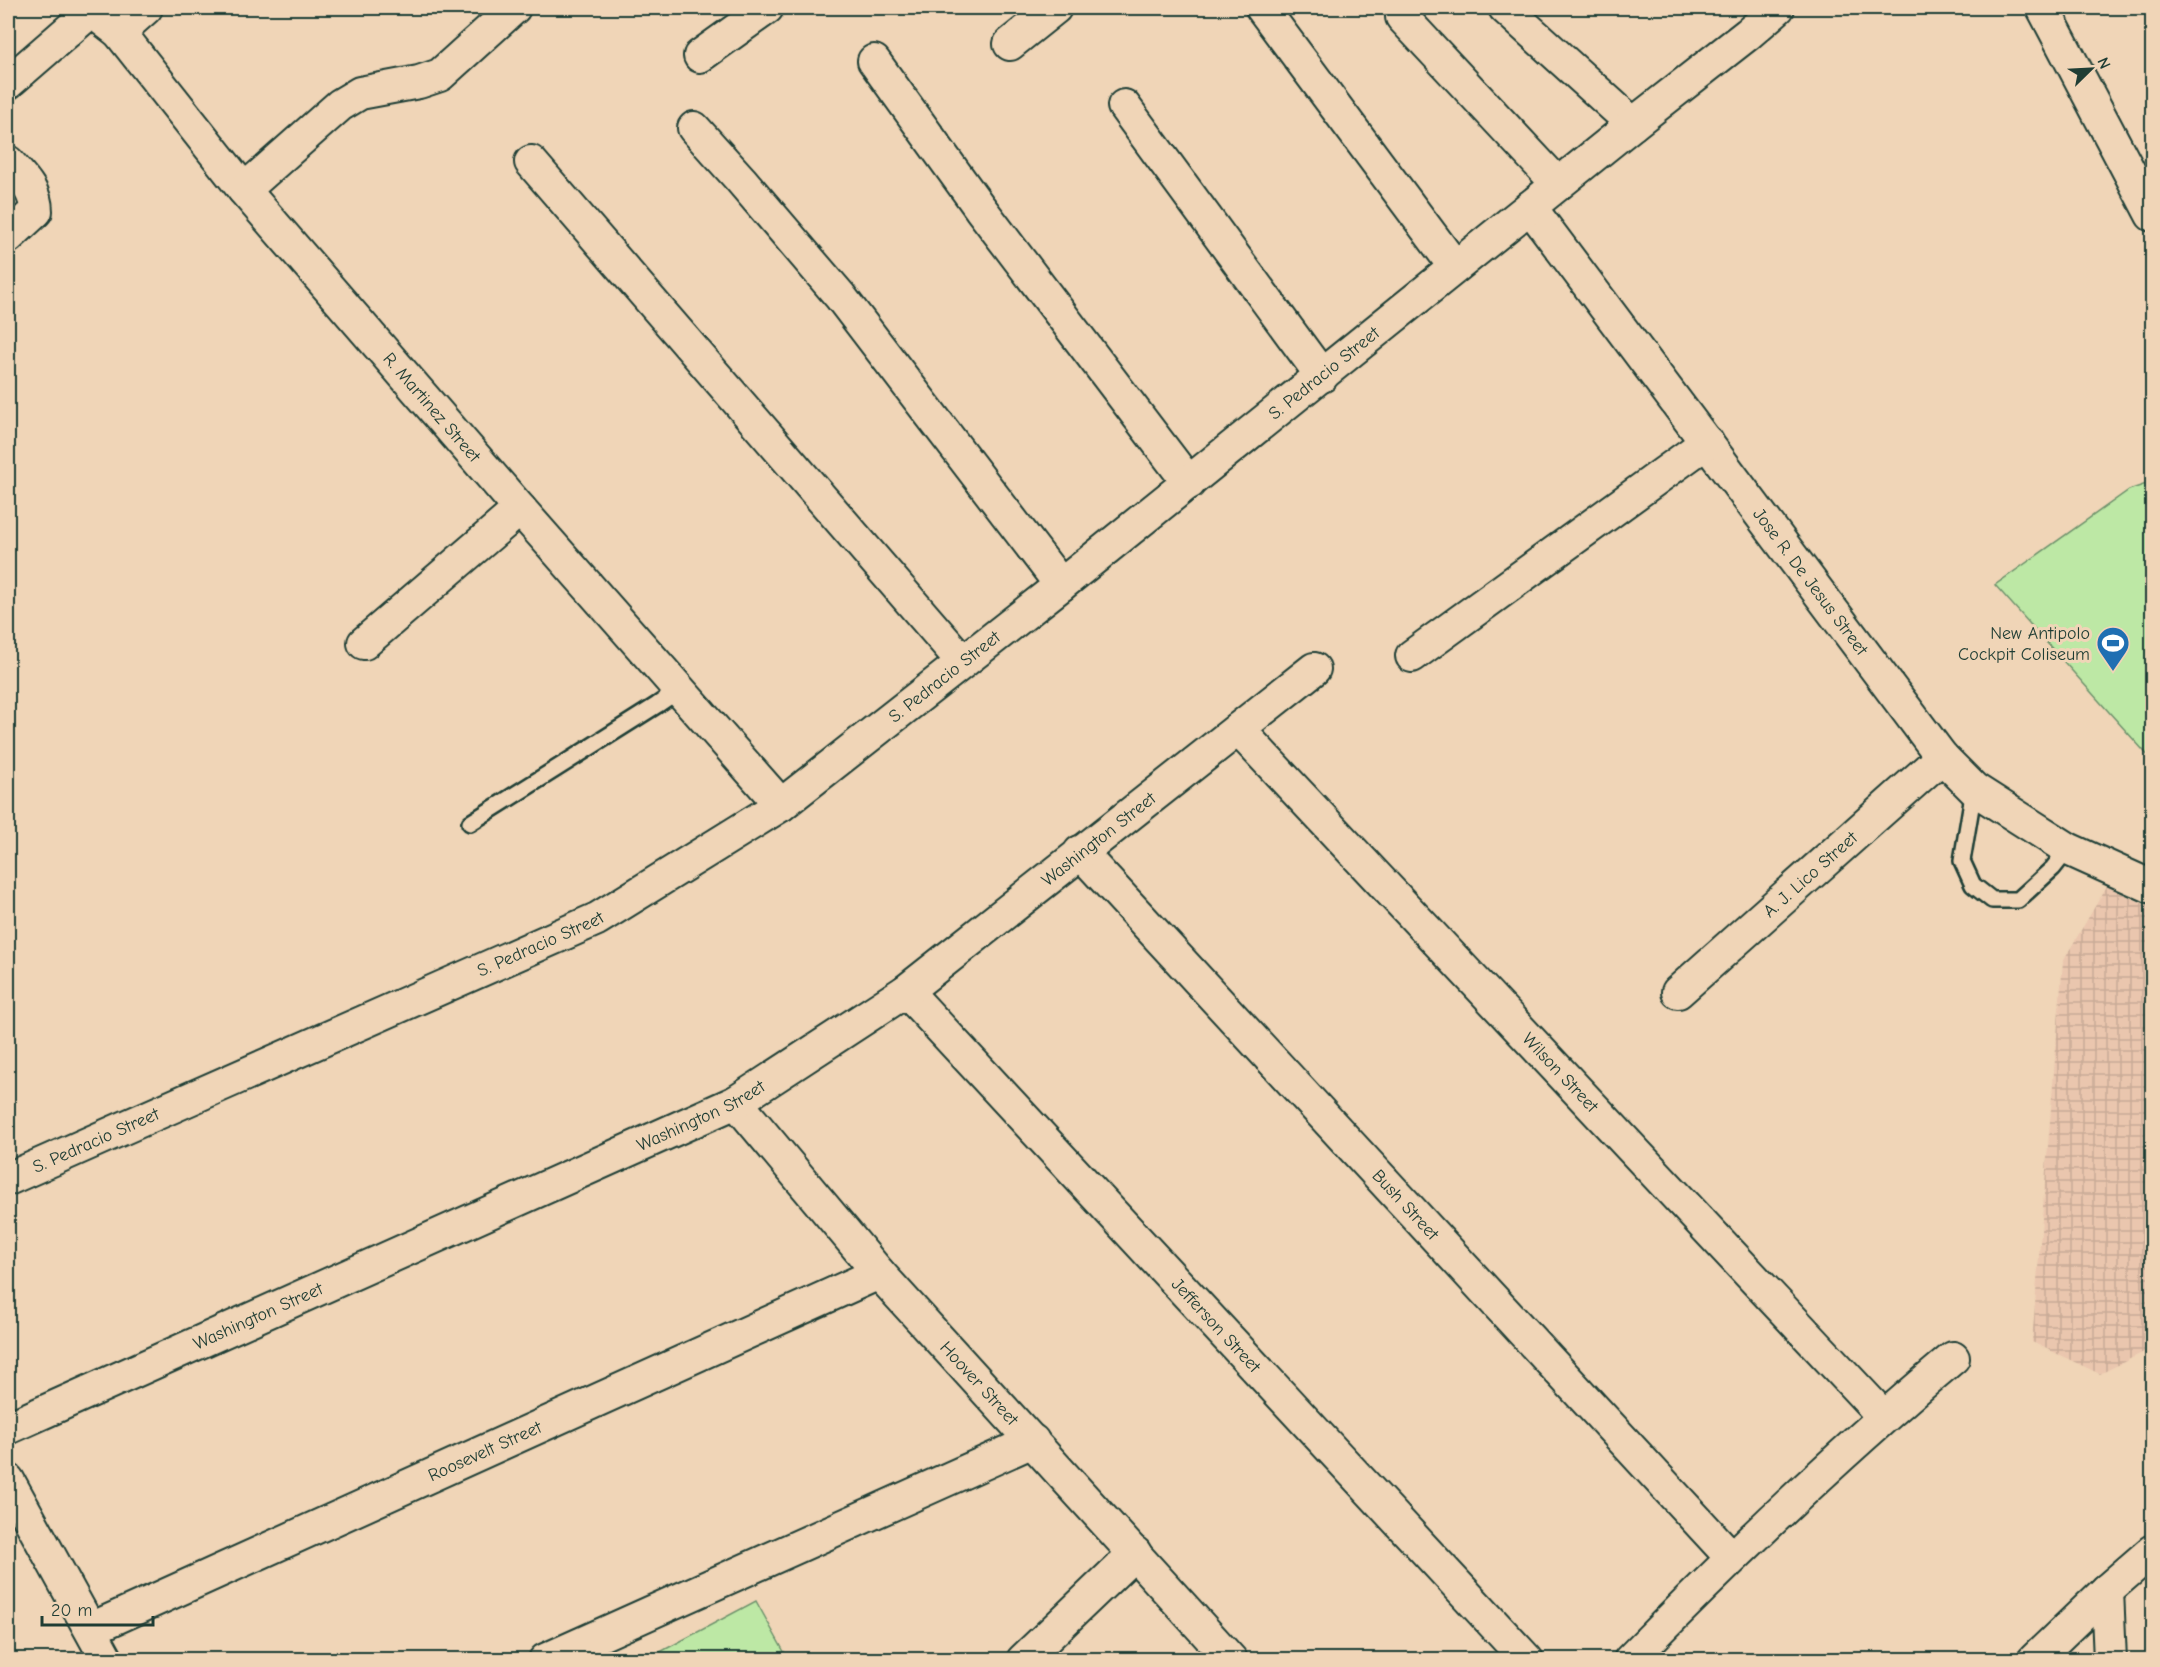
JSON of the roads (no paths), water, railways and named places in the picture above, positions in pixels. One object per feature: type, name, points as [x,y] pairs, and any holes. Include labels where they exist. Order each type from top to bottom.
[{"type":"street","points":[[119,32],[146,8]]},
{"type":"street","points":[[244,190],[340,105],[360,93],[419,82],[440,75],[514,8]]},
{"type":"street","points":[[700,56],[767,8]]},
{"type":"street","points":[[1010,44],[1055,8]]},
{"type":"street","points":[[1262,8],[1455,267]]},
{"type":"street","points":[[1505,8],[1633,124]]},
{"type":"street","name":"S. Pedracio Street","points":[[8,1179],[597,919],[781,805],[1189,483],[1778,8]]},
{"type":"street","points":[[2043,8],[2152,215]]},
{"type":"street","points":[[8,83],[90,9]]},
{"type":"street","name":"R. Martinez Street","points":[[90,9],[119,32],[244,190],[678,690],[781,805]]},
{"type":"street","points":[[1402,17],[1558,184]]},
{"type":"street","points":[[874,61],[980,208],[1189,483]]},
{"type":"street","points":[[1124,106],[1322,376]]},
{"type":"street","points":[[694,128],[840,296],[1061,585]]},
{"type":"street","points":[[8,162],[36,199],[36,211],[8,237]]},
{"type":"street","points":[[531,162],[963,662]]},
{"type":"street","name":"Jose R. De Jesus Street","points":[[1530,207],[1942,757],[1974,789],[2068,849],[2152,887]]},
{"type":"street","points":[[1412,656],[1707,442]]},
{"type":"street","points":[[364,643],[520,509]]},
{"type":"street","name":"Washington Street","points":[[8,1428],[736,1102],[906,990],[1314,669]]},
{"type":"street","name":"Wilson Street","points":[[1238,729],[1883,1416]]},
{"type":"street","name":"A. J. Lico Street","points":[[1678,992],[1942,757]]},
{"type":"street","name":"Bush Street","points":[[1080,852],[1731,1557]]},
{"type":"street","name":"Jefferson Street","points":[[906,990],[1527,1659]]},
{"type":"street","name":"Hoover Street","points":[[736,1102],[879,1272],[1231,1659]]},
{"type":"street","name":"Roosevelt Street","points":[[91,1629],[879,1272]]},
{"type":"street","points":[[1630,1659],[1731,1557],[1883,1416],[1953,1358]]},
{"type":"street","points":[[545,1659],[1033,1441]]},
{"type":"street","points":[[8,1480],[107,1659]]},
{"type":"street","points":[[2034,1659],[2152,1551]]},
{"type":"street","points":[[1023,1659],[1135,1553]]},
{"type":"street","points":[[2107,1590],[2110,1659]]},
{"type":"lane","points":[[470,823],[678,690]]},
{"type":"lane","points":[[1974,789],[1962,861],[1973,885],[1992,900],[2018,900],[2053,868],[2068,849]]},
{"type":"place","name":"New Antipolo Cockpit Coliseum","points":[[2113,672]]}]
